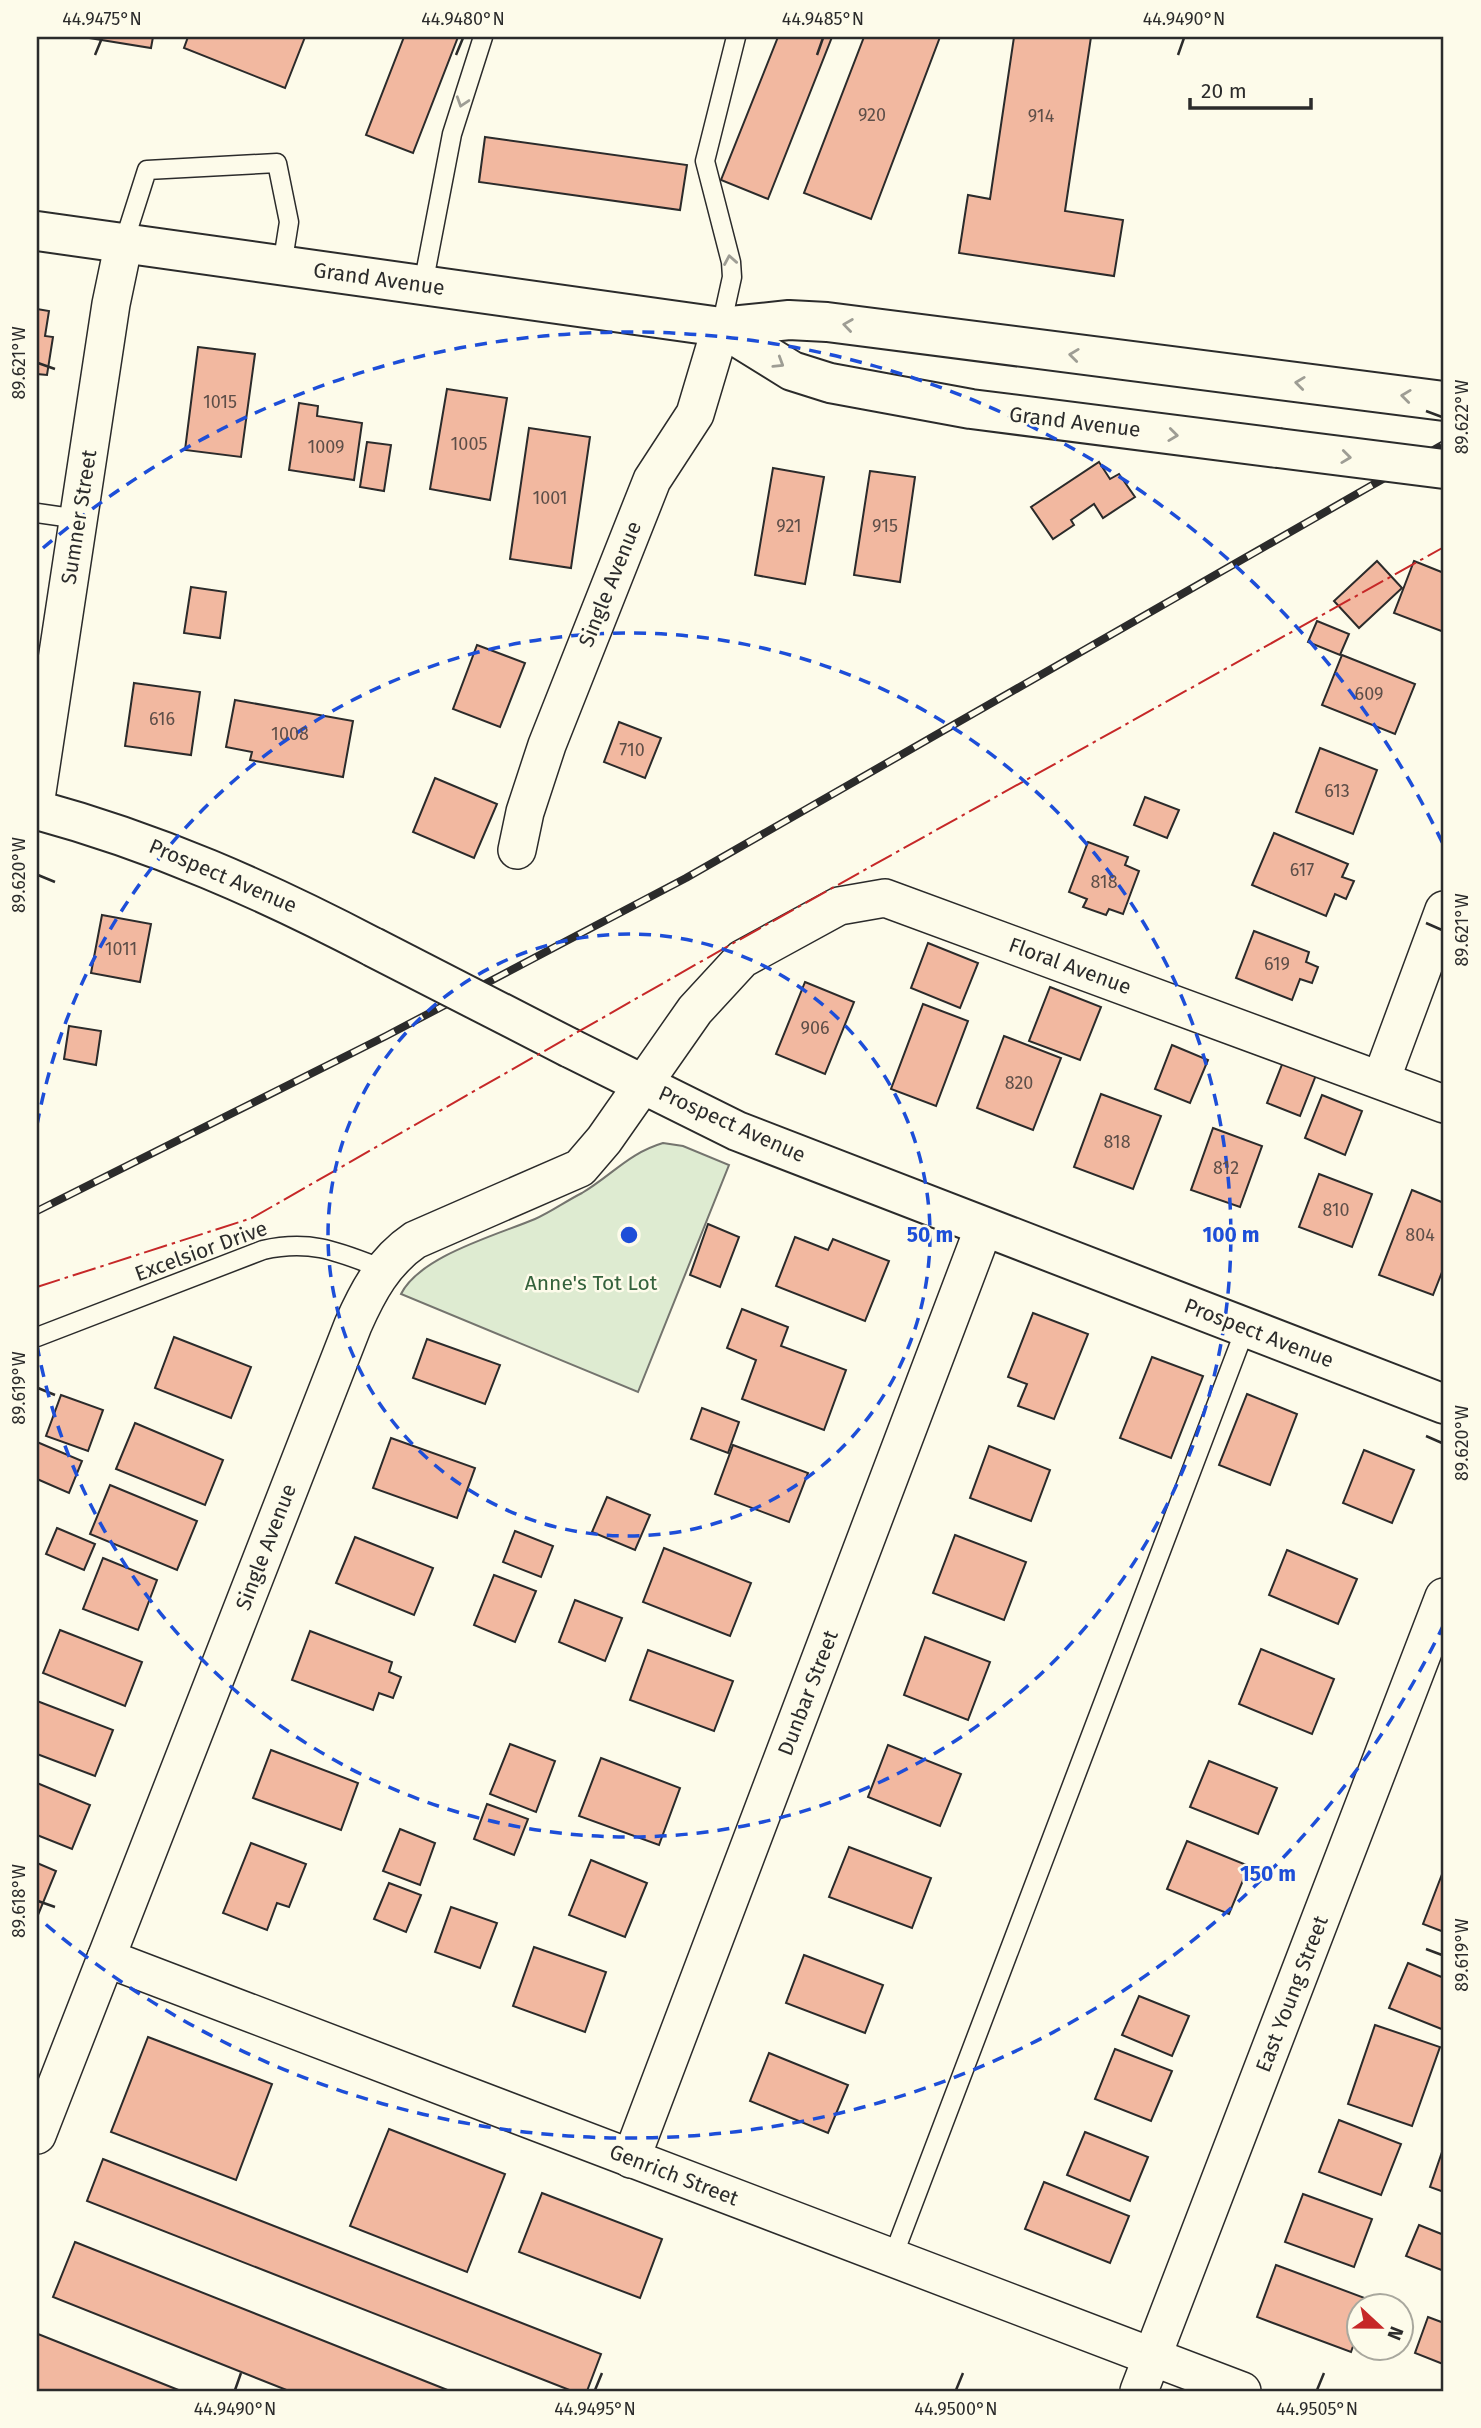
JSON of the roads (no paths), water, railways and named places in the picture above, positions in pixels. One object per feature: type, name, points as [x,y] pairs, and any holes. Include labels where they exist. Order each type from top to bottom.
[{"type":"main road","name":"Grand Avenue","points":[[37,232],[721,327],[789,320],[827,322],[1444,401]]},
{"type":"main road","name":"Grand Avenue","points":[[721,327],[792,371],[830,383],[971,409],[1444,469]]},
{"type":"main road","name":"Prospect Avenue","points":[[37,810],[123,835],[207,867],[299,908],[737,1131],[1444,1404]]},
{"type":"street","name":"Sumner Street","points":[[37,792],[124,242]]},
{"type":"street","name":"Single Avenue","points":[[517,850],[531,790],[580,659],[652,480],[695,414],[721,327]]},
{"type":"street","name":"Floral Avenue","points":[[644,1084],[695,1010],[742,959],[839,906],[886,898],[1444,1104]]},
{"type":"street","points":[[1381,1080],[1444,910]]},
{"type":"street","name":"Single Avenue","points":[[37,2135],[353,1325],[383,1269],[404,1247],[435,1230],[580,1168],[644,1084]]},
{"type":"street","name":"Dunbar Street","points":[[631,2159],[984,1227]]},
{"type":"street","name":"East Young Street","points":[[1139,2391],[1444,1597]]},
{"type":"street","name":"Genrich Street","points":[[106,1958],[1241,2391]]},
{"type":"lane","points":[[423,285],[452,134],[483,37]]},
{"type":"lane","points":[[721,327],[732,277],[731,262],[705,161],[736,37]]},
{"type":"lane","points":[[124,242],[147,170],[277,163],[289,222],[282,266]]},
{"type":"lane","points":[[37,513],[79,519]]},
{"type":"lane","name":"Excelsior Drive","points":[[37,1337],[263,1250],[287,1244],[321,1247],[383,1269]]},
{"type":"lane","points":[[892,2259],[1246,1328]]},
{"type":"railway","points":[[37,1211],[386,1036],[686,878],[1444,444]]},
{"type":"park label","name":"Anne's Tot Lot","points":[[591,1283]]}]
